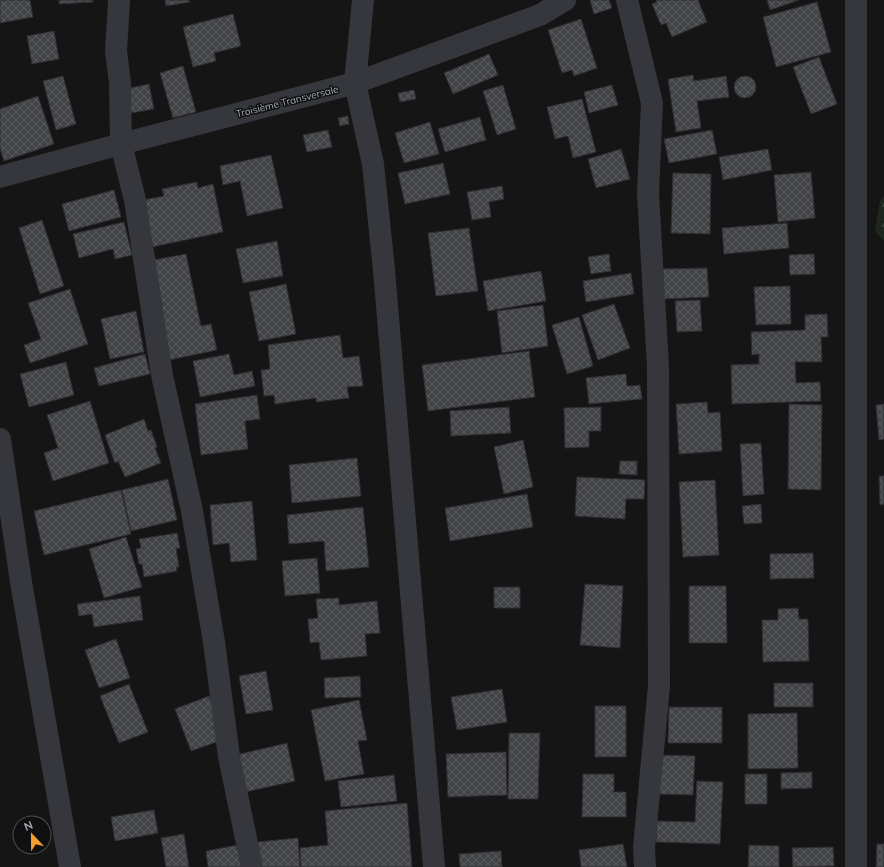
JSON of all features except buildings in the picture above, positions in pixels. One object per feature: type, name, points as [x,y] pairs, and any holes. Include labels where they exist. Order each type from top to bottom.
[{"type":"street","points":[[119,0],[116,51],[120,83],[121,144],[135,200],[162,375],[192,511],[214,642],[229,757],[252,867]]},
{"type":"street","points":[[363,0],[355,83],[373,164],[384,270],[434,867]]},
{"type":"street","name":"Troisième Transversale","points":[[0,177],[355,83],[540,15],[565,0]]},
{"type":"street","points":[[627,0],[652,103],[648,193],[658,367],[659,686],[644,847],[645,867]]},
{"type":"street","points":[[856,0],[856,867]]},
{"type":"street","points":[[0,439],[21,582],[70,867]]},
{"type":"green space","points":[[884,197],[884,241],[875,231],[880,201]]}]
